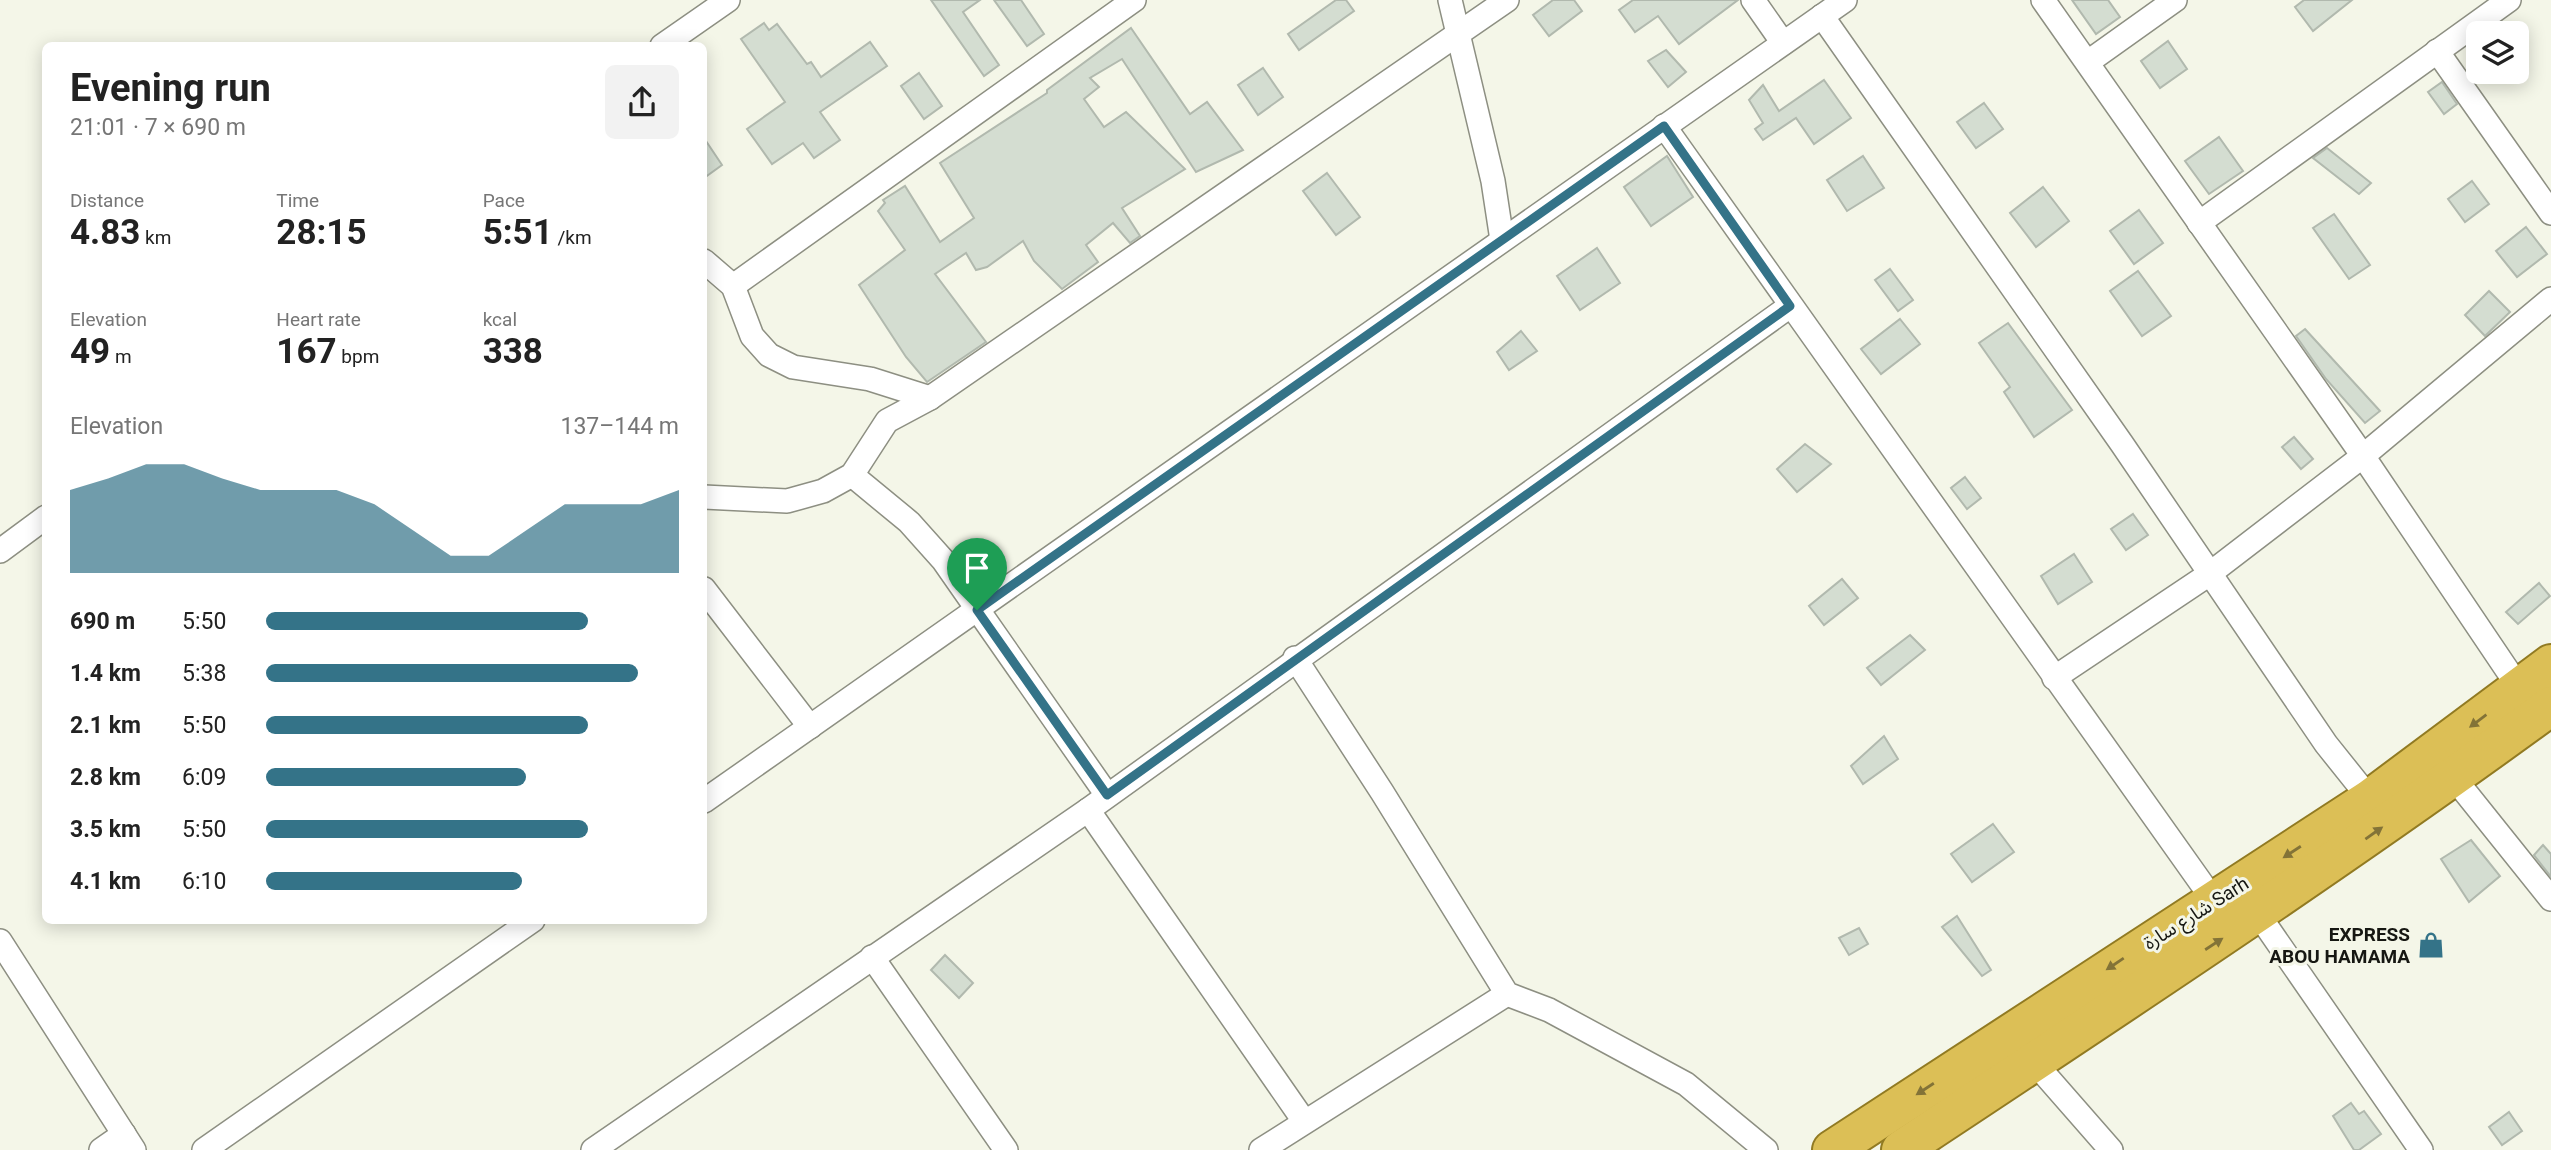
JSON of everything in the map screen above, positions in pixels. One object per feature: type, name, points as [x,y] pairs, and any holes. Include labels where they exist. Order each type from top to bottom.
[{"type":"highway","name":"شارع سارة Sarh","points":[[1901,1150],[2258,914],[2454,778],[2535,698],[2551,664]]},
{"type":"highway","name":"شارع سارة Sarh","points":[[1832,1150],[2370,799],[2535,698]]},
{"type":"street","points":[[668,42],[729,0]]},
{"type":"street","points":[[733,286],[1134,0]]},
{"type":"street","points":[[1450,0],[1493,181],[1502,240]]},
{"type":"street","points":[[707,497],[787,501],[823,491],[852,475],[887,421],[930,398],[1507,0]]},
{"type":"street","points":[[1752,0],[1783,43]]},
{"type":"street","points":[[707,799],[1845,0]]},
{"type":"street","points":[[2043,0],[2535,698]]},
{"type":"street","points":[[2088,62],[2175,0]]},
{"type":"street","points":[[2199,223],[2509,0]]},
{"type":"street","points":[[1822,16],[2122,444],[2208,575],[2326,744],[2370,799]]},
{"type":"street","points":[[2437,51],[2551,213]]},
{"type":"street","points":[[1664,126],[2214,901]]},
{"type":"street","points":[[707,264],[733,286],[752,336],[769,355],[793,367],[870,379],[930,398]]},
{"type":"street","points":[[2054,678],[2208,575],[2364,456],[2551,299]]},
{"type":"street","points":[[593,1150],[1088,810],[1790,306]]},
{"type":"street","points":[[852,475],[917,532],[943,560],[1107,795]]},
{"type":"street","points":[[0,551],[42,520]]},
{"type":"street","points":[[707,593],[810,727]]},
{"type":"street","points":[[1295,659],[1382,792],[1507,995],[1549,1010],[1674,1077],[1766,1150]]},
{"type":"street","points":[[2454,778],[2551,899]]},
{"type":"street","points":[[1088,810],[1304,1121]]},
{"type":"street","points":[[2258,914],[2421,1150]]},
{"type":"street","points":[[204,1150],[527,924]]},
{"type":"street","points":[[0,941],[129,1142],[101,1150]]},
{"type":"street","points":[[872,957],[1002,1149]]},
{"type":"street","points":[[1261,1150],[1507,995]]},
{"type":"street","points":[[2034,1062],[2111,1150]]},
{"type":"building","points":[[931,0],[980,0],[963,12],[999,65],[984,76]]},
{"type":"building","points":[[994,0],[1021,0],[1044,34],[1027,46]]},
{"type":"building","points":[[1336,0],[1346,0],[1354,11],[1299,50],[1288,34]]},
{"type":"building","points":[[1553,0],[1574,0],[1582,11],[1549,36],[1533,15]]},
{"type":"building","points":[[1633,0],[1738,0],[1679,44],[1658,16],[1635,32],[1619,10]]},
{"type":"building","points":[[2072,0],[2108,0],[2120,17],[2096,34]]},
{"type":"building","points":[[2304,0],[2352,0],[2313,31],[2295,7]]},
{"type":"building","points":[[764,23],[769,30],[777,24],[807,64],[811,62],[821,77],[870,42],[887,66],[820,112],[840,140],[814,158],[803,143],[772,164],[747,129],[785,102],[741,39]]},
{"type":"building","points":[[1131,28],[1190,114],[1207,102],[1243,150],[1196,172],[1122,59],[1090,78],[1099,87],[1084,99],[1104,127],[1126,112],[1185,169],[1122,208],[1140,236],[1130,243],[1113,223],[1086,245],[1098,262],[1062,289],[1034,261],[1023,241],[987,267],[976,270],[966,253],[935,274],[986,342],[927,382],[906,357],[859,285],[905,250],[878,211],[885,203],[883,200],[905,186],[940,242],[974,218],[940,163],[1047,93],[1047,90]]},
{"type":"building","points":[[2168,41],[2187,69],[2160,88],[2141,61]]},
{"type":"building","points":[[1666,50],[1686,72],[1668,87],[1648,61]]},
{"type":"building","points":[[1263,68],[1283,97],[1258,115],[1238,85]]},
{"type":"building","points":[[919,73],[942,106],[924,119],[901,86]]},
{"type":"building","points":[[1824,80],[1851,118],[1814,144],[1796,118],[1763,140],[1755,129],[1763,123],[1749,100],[1763,85],[1779,111]]},
{"type":"building","points":[[2442,82],[2457,104],[2444,114],[2428,92]]},
{"type":"building","points":[[1984,103],[2003,129],[1976,148],[1957,122]]},
{"type":"building","points":[[2219,137],[2243,171],[2209,194],[2185,161]]},
{"type":"building","points":[[707,142],[722,165],[707,176]]},
{"type":"building","points":[[2327,148],[2371,183],[2359,194],[2313,158]]},
{"type":"building","points":[[1667,156],[1693,197],[1651,226],[1624,187]]},
{"type":"building","points":[[1863,156],[1884,188],[1847,211],[1827,180]]},
{"type":"building","points":[[1327,173],[1360,217],[1336,235],[1303,191]]},
{"type":"building","points":[[2472,181],[2489,204],[2465,222],[2448,199]]},
{"type":"building","points":[[2043,187],[2069,221],[2036,247],[2010,213]]},
{"type":"building","points":[[2139,210],[2163,243],[2134,264],[2110,231]]},
{"type":"building","points":[[2334,214],[2370,265],[2349,279],[2313,228]]},
{"type":"building","points":[[2526,227],[2547,254],[2517,277],[2496,251]]},
{"type":"building","points":[[1597,248],[1620,283],[1580,310],[1557,276]]},
{"type":"building","points":[[1890,269],[1913,300],[1898,311],[1875,280]]},
{"type":"building","points":[[2138,271],[2171,316],[2142,336],[2110,291]]},
{"type":"building","points":[[2489,291],[2510,312],[2485,336],[2465,315]]},
{"type":"building","points":[[1900,319],[1920,344],[1881,374],[1861,349]]},
{"type":"building","points":[[2008,323],[2072,410],[2034,437],[2004,392],[2010,387],[1979,343]]},
{"type":"building","points":[[2305,329],[2380,411],[2365,423],[2326,379],[2296,336]]},
{"type":"building","points":[[1521,331],[1537,351],[1509,370],[1497,352]]},
{"type":"building","points":[[2294,437],[2313,459],[2301,469],[2282,447]]},
{"type":"building","points":[[1805,444],[1831,464],[1797,492],[1777,469]]},
{"type":"building","points":[[1965,477],[1981,498],[1967,509],[1951,488]]},
{"type":"building","points":[[2133,514],[2148,535],[2126,550],[2111,529]]},
{"type":"building","points":[[2074,554],[2092,582],[2058,604],[2041,576]]},
{"type":"building","points":[[1842,579],[1858,598],[1824,625],[1809,606]]},
{"type":"building","points":[[2539,583],[2550,596],[2518,624],[2506,612]]},
{"type":"building","points":[[1910,635],[1925,650],[1881,685],[1867,668]]},
{"type":"building","points":[[1884,736],[1898,759],[1863,784],[1851,766]]},
{"type":"building","points":[[1993,824],[2014,852],[1972,882],[1951,854]]},
{"type":"building","points":[[2471,840],[2500,876],[2469,902],[2441,859]]},
{"type":"building","points":[[2543,845],[2551,854],[2551,877],[2534,855]]},
{"type":"building","points":[[1957,916],[1991,970],[1982,976],[1942,927]]},
{"type":"building","points":[[1859,928],[1868,944],[1849,955],[1839,938]]},
{"type":"building","points":[[945,955],[973,983],[959,998],[931,970]]},
{"type":"building","points":[[2351,1103],[2359,1114],[2364,1111],[2381,1134],[2359,1150],[2354,1150],[2333,1116]]},
{"type":"building","points":[[2509,1112],[2522,1131],[2502,1145],[2489,1127]]},
{"type":"place","name":"EXPRESS ABOU HAMAMA","points":[[2431,945]]},
{"type":"route","points":[[1664,126],[1790,306],[1107,795],[977,610],[1664,126]]}]
